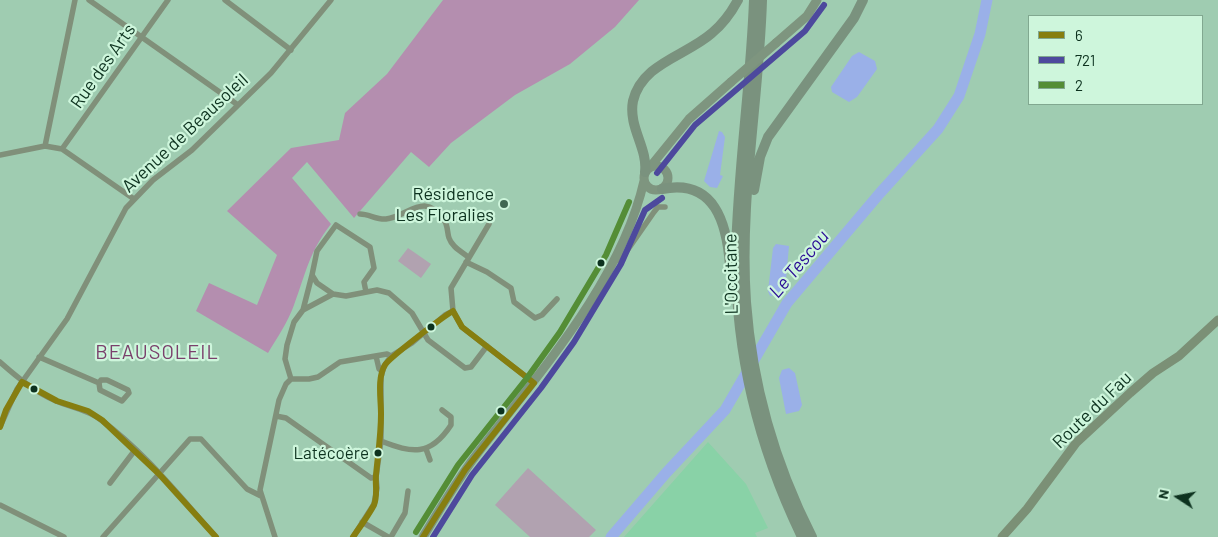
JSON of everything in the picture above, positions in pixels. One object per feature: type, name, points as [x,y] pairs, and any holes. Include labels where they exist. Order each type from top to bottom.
[{"type":"highway","points":[[646,173],[644,157],[632,120],[632,107],[638,89],[657,67],[712,34],[731,12],[738,0]]},
{"type":"highway","name":"L'Occitane","points":[[754,0],[736,252],[740,328],[750,391],[773,468],[802,537]]},
{"type":"highway","name":"L'Occitane","points":[[762,0],[745,252],[750,336],[757,381],[781,465],[812,537]]},
{"type":"highway","points":[[745,252],[758,164],[768,137],[854,18],[863,0]]},
{"type":"highway","points":[[660,190],[682,187],[710,201],[720,214],[728,236],[732,282],[740,328]]},
{"type":"main road","points":[[423,537],[465,470],[534,383],[567,337],[614,259],[637,205],[646,173],[689,119],[807,16],[817,0]]},
{"type":"main road","points":[[637,205],[643,198],[660,190],[667,183],[664,159],[667,146]]},
{"type":"main road","points":[[646,173],[660,166],[667,172]]},
{"type":"main road","points":[[646,173],[649,189],[660,190]]},
{"type":"street","points":[[45,146],[75,0]]},
{"type":"street","points":[[89,0],[238,105]]},
{"type":"street","name":"Rue des Arts","points":[[62,149],[168,0]]},
{"type":"street","points":[[225,0],[291,50]]},
{"type":"street","name":"Avenue de Beausoleil","points":[[0,427],[6,410],[22,382],[67,319],[117,221],[134,199],[153,180],[192,150],[238,105],[291,50],[331,0]]},
{"type":"street","points":[[0,155],[45,146],[62,149],[134,199]]},
{"type":"street","points":[[360,214],[384,219],[394,217],[416,206],[427,207],[440,214],[446,223],[453,245],[467,260],[510,288],[514,302],[535,318],[542,315],[557,299]]},
{"type":"street","points":[[614,259],[619,261],[622,258],[658,207],[665,206]]},
{"type":"street","points":[[291,378],[285,359],[294,322],[303,310],[317,251],[322,241],[341,220]]},
{"type":"street","points":[[336,224],[370,247],[374,268],[364,282],[366,292]]},
{"type":"street","points":[[489,224],[451,288],[454,310],[462,327],[534,383]]},
{"type":"street","points":[[312,275],[317,283],[333,294],[346,296],[377,290],[388,293],[412,313],[428,340],[465,368],[471,368],[486,346]]},
{"type":"street","points":[[303,310],[333,294]]},
{"type":"street","points":[[356,536],[362,522],[374,504],[377,488],[376,477],[381,440],[382,371],[391,356],[412,343],[454,310]]},
{"type":"street","name":"Route du Fau","points":[[1002,537],[1027,509],[1076,443],[1153,373],[1179,356],[1218,320]]},
{"type":"street","points":[[291,378],[302,380],[318,377],[334,364],[376,356],[391,356]]},
{"type":"street","points":[[376,356],[379,369],[382,371]]},
{"type":"street","points":[[39,357],[99,383]]},
{"type":"street","points":[[0,362],[22,382],[57,402],[88,411],[119,434],[159,474],[216,537]]},
{"type":"street","points":[[275,537],[261,496],[279,400],[286,384],[291,378]]},
{"type":"street","points":[[101,380],[107,380],[128,390],[129,393],[122,400],[100,390],[99,383],[101,380]]},
{"type":"street","points":[[381,440],[409,451],[426,449],[451,425],[450,417],[442,410]]},
{"type":"street","points":[[276,416],[286,418],[371,478],[376,477]]},
{"type":"street","points":[[103,537],[190,439],[201,439],[247,489],[261,496]]},
{"type":"street","points":[[426,449],[430,460]]},
{"type":"street","points":[[110,483],[135,450]]},
{"type":"street","points":[[362,522],[389,537],[406,513],[408,491]]},
{"type":"street","points":[[0,505],[64,537]]},
{"type":"shaded area","points":[[443,0],[639,0],[615,27],[570,64],[515,95],[451,143],[429,167],[411,152],[354,218],[307,162],[292,178],[331,224],[313,253],[292,311],[268,353],[196,311],[209,283],[257,305],[277,255],[227,211],[291,148],[339,140],[345,113],[387,74]]},
{"type":"shaded area","points":[[408,248],[431,264],[421,278],[398,261]]},
{"type":"shaded area","points":[[708,442],[746,484],[768,528],[755,533],[757,537],[624,537]]},
{"type":"shaded area","points":[[528,468],[596,530],[589,537],[530,537],[495,505]]},
{"type":"water","points":[[859,52],[875,61],[877,69],[857,97],[849,102],[832,92],[831,87],[852,56]]},
{"type":"water","points":[[719,131],[725,137],[720,175],[723,176],[717,188],[710,187],[704,181]]},
{"type":"water","points":[[776,244],[789,246],[785,290],[784,294],[770,296],[768,291],[773,248]]},
{"type":"water","points":[[789,368],[795,373],[802,405],[799,411],[786,414],[779,378],[782,370]]},
{"type":"waterway","name":"Le Tescou","points":[[611,537],[666,473],[725,410],[787,303],[880,193],[938,129],[959,96],[980,34],[987,0]]},
{"type":"transit line","name":"721","points":[[657,173],[695,125],[805,31],[824,5]]},
{"type":"transit line","name":"721","points":[[433,537],[472,475],[541,388],[574,342],[621,264],[645,210],[662,198]]},
{"type":"transit line","name":"2","points":[[416,532],[458,465],[527,378],[560,332],[606,255],[629,202]]},
{"type":"transit line","name":"6","points":[[453,311],[462,327],[534,383]]},
{"type":"transit line","name":"6","points":[[353,537],[372,509],[376,498],[376,475],[381,422],[380,382],[385,365],[396,354],[453,311]]},
{"type":"transit line","name":"6","points":[[22,382],[57,401],[88,411],[102,420],[159,474],[216,537]]},
{"type":"transit line","name":"6","points":[[0,427],[6,410],[22,382]]},
{"type":"transit line","name":"6","points":[[423,537],[465,470],[534,383]]},
{"type":"place","name":"Résidence Les Floralies","points":[[504,204]]},
{"type":"place","name":"Latécoère","points":[[378,453]]},
{"type":"district","name":"BEAUSOLEIL","points":[[157,352]]}]
